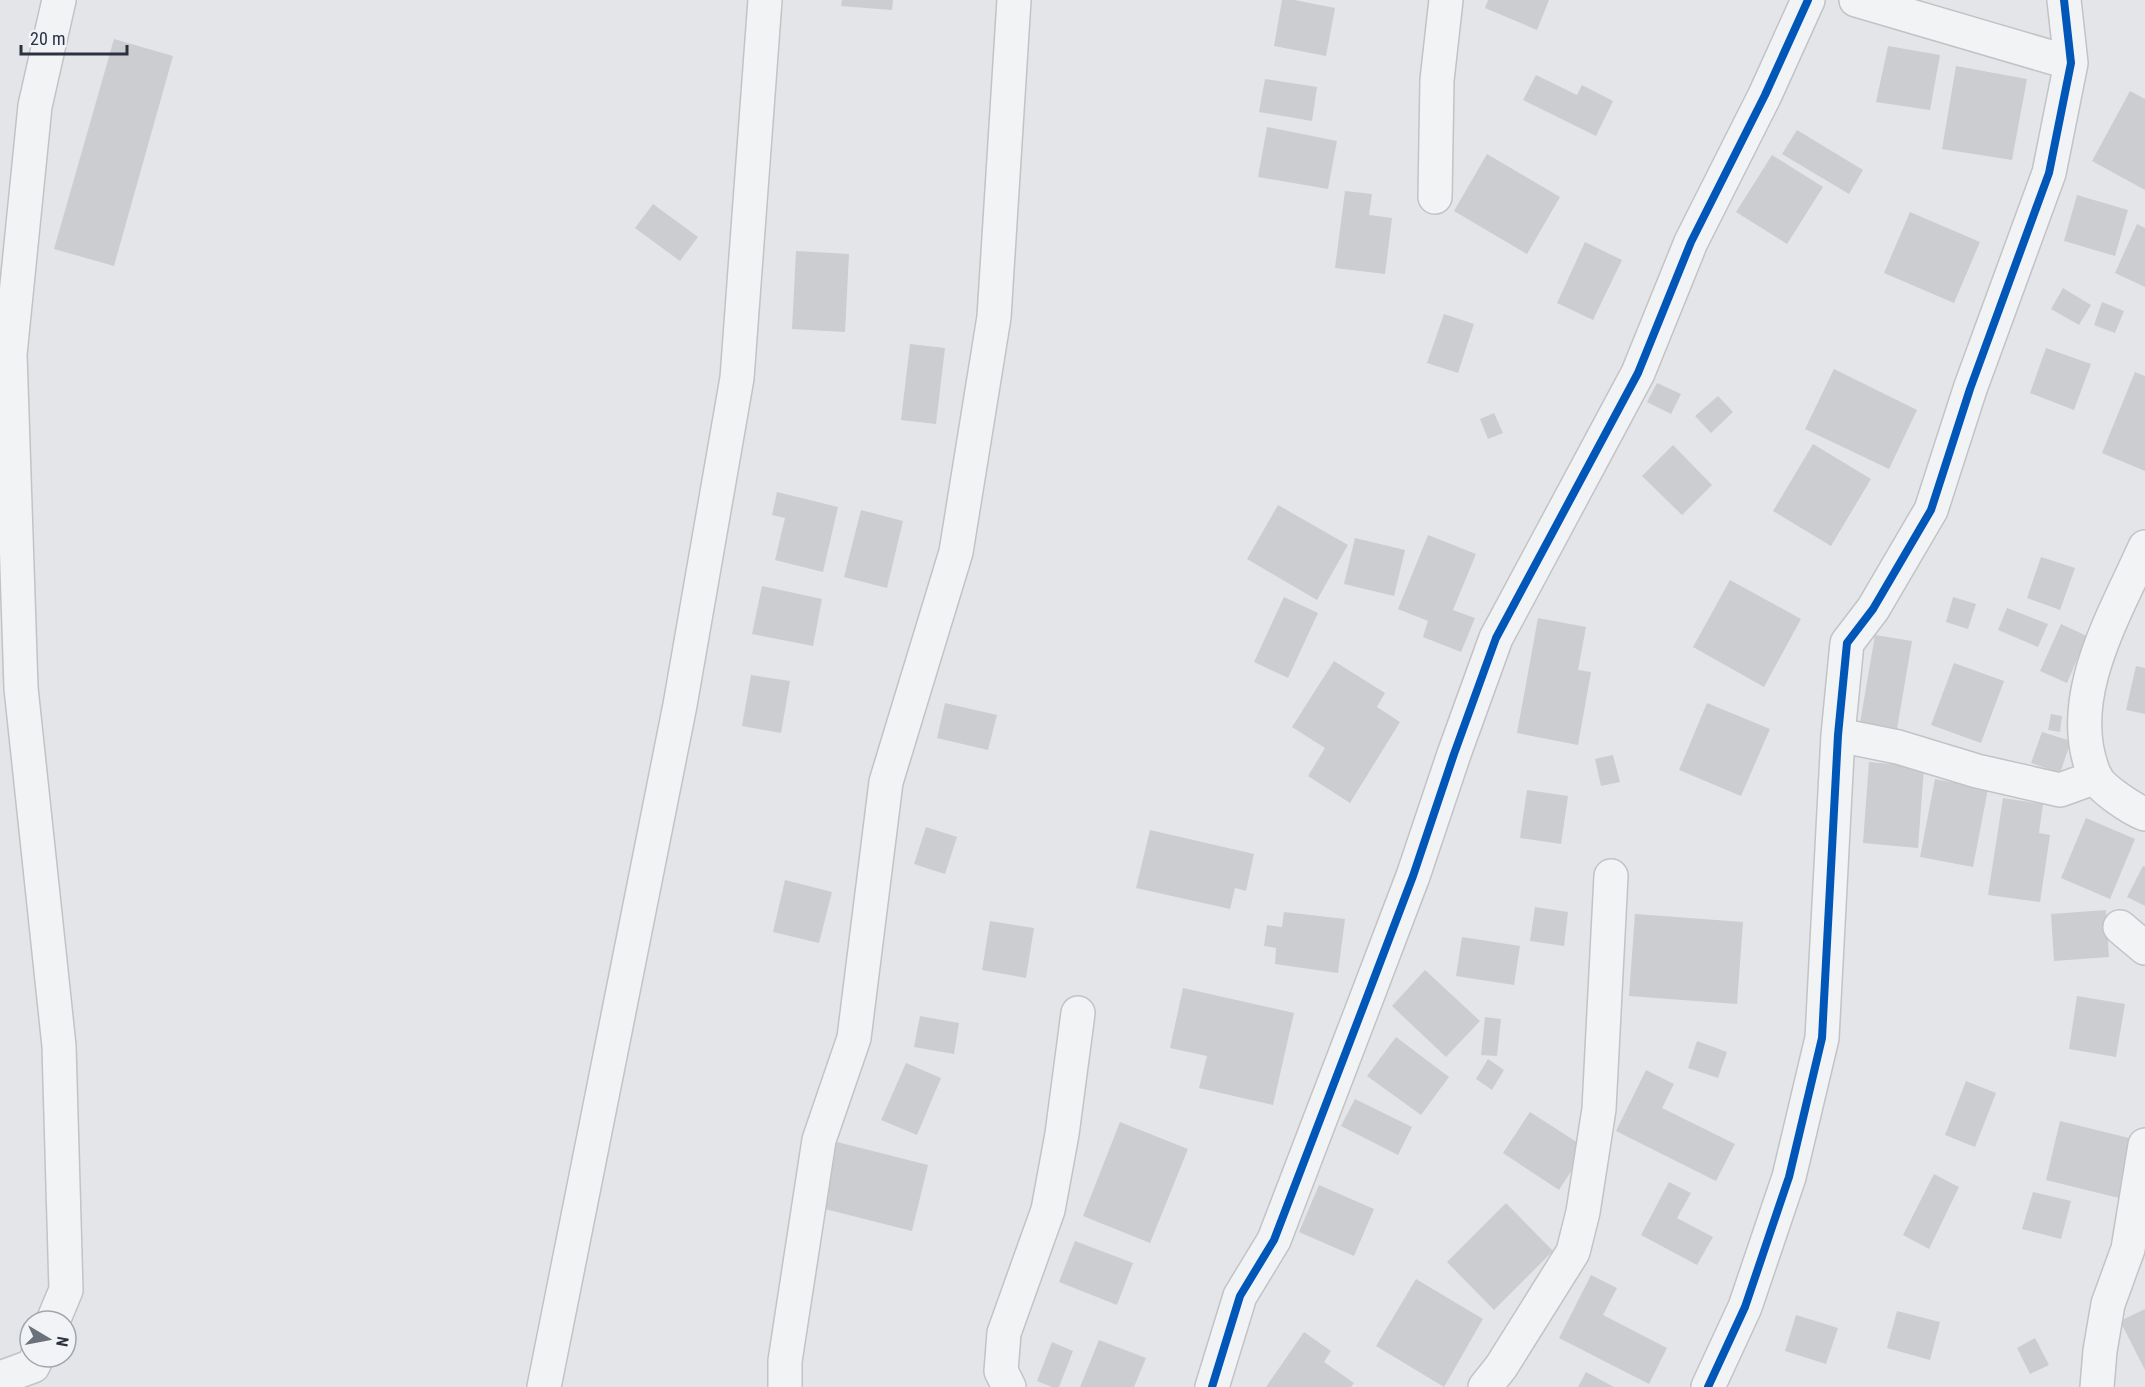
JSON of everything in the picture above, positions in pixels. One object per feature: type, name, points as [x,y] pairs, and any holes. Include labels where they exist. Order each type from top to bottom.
[{"type":"street","points":[[58,1309],[66,1290],[59,1046],[21,688],[10,354],[35,106],[59,0]]},
{"type":"street","points":[[544,1387],[680,705],[737,378],[765,0]]},
{"type":"street","points":[[785,1387],[785,1361],[819,1140],[854,1038],[886,782],[956,552],[994,317],[1014,0]]},
{"type":"street","points":[[1435,197],[1437,80],[1446,0]]},
{"type":"street","points":[[1212,1387],[1240,1296],[1274,1240],[1367,998],[1413,876],[1496,638],[1638,373],[1691,242],[1765,94],[1808,0]]},
{"type":"street","points":[[1856,0],[2071,63]]},
{"type":"street","points":[[1708,1387],[1745,1307],[1789,1177],[1822,1038],[1838,735],[1847,643],[1873,609],[1931,510],[1970,389],[2049,173],[2071,63],[2064,0]]},
{"type":"street","points":[[2145,547],[2094,662],[2085,699],[2085,741],[2096,777],[2107,789],[2145,814]]},
{"type":"street","points":[[1838,735],[1898,747],[1977,771],[2060,790],[2096,777]]},
{"type":"street","points":[[1485,1387],[1501,1367],[1573,1252],[1583,1212],[1599,1109],[1611,876]]},
{"type":"street","points":[[2120,927],[2145,948]]},
{"type":"street","points":[[1009,1387],[1001,1371],[1004,1333],[1048,1210],[1062,1134],[1078,1013]]},
{"type":"street","points":[[2097,1387],[2108,1304],[2128,1249],[2145,1145]]},
{"type":"street","points":[[0,1378],[25,1369]]},
{"type":"building","points":[[842,0],[893,0],[892,10],[841,6]]},
{"type":"building","points":[[1282,0],[1335,8],[1326,56],[1274,46]]},
{"type":"building","points":[[1488,0],[1549,0],[1537,30],[1485,8]]},
{"type":"building","points":[[114,39],[173,56],[114,266],[54,249]]},
{"type":"building","points":[[1888,46],[1940,55],[1930,110],[1876,102]]},
{"type":"building","points":[[1956,66],[2027,79],[2012,160],[1942,149]]},
{"type":"building","points":[[1536,75],[1577,95],[1582,85],[1613,101],[1596,136],[1523,100]]},
{"type":"building","points":[[1265,79],[1317,87],[1312,121],[1259,112]]},
{"type":"building","points":[[2130,91],[2145,99],[2145,190],[2092,161]]},
{"type":"building","points":[[1267,127],[1337,141],[1328,189],[1258,177]]},
{"type":"building","points":[[1797,130],[1863,170],[1849,194],[1782,154]]},
{"type":"building","points":[[1487,154],[1560,197],[1527,254],[1454,211]]},
{"type":"building","points":[[1772,155],[1823,187],[1787,244],[1736,212]]},
{"type":"building","points":[[1345,191],[1372,194],[1369,215],[1392,218],[1385,274],[1335,268]]},
{"type":"building","points":[[2077,195],[2128,210],[2115,256],[2064,241]]},
{"type":"building","points":[[653,204],[698,237],[680,261],[635,228]]},
{"type":"building","points":[[1910,212],[1980,242],[1954,303],[1884,273]]},
{"type":"building","points":[[2137,224],[2145,228],[2145,287],[2115,273]]},
{"type":"building","points":[[1585,242],[1622,260],[1593,320],[1557,303]]},
{"type":"building","points":[[796,251],[849,254],[845,332],[792,329]]},
{"type":"building","points":[[2063,288],[2091,305],[2079,325],[2051,309]]},
{"type":"building","points":[[2102,302],[2124,311],[2115,333],[2094,325]]},
{"type":"building","points":[[1444,314],[1474,324],[1458,373],[1427,363]]},
{"type":"building","points":[[910,344],[945,348],[936,424],[901,420]]},
{"type":"building","points":[[2046,348],[2091,364],[2074,410],[2030,393]]},
{"type":"building","points":[[1834,369],[1917,410],[1889,469],[1805,429]]},
{"type":"building","points":[[2135,372],[2145,376],[2145,471],[2102,453]]},
{"type":"building","points":[[1657,383],[1681,394],[1671,414],[1647,402]]},
{"type":"building","points":[[1718,396],[1733,412],[1711,433],[1695,416]]},
{"type":"building","points":[[1494,413],[1503,433],[1488,439],[1480,419]]},
{"type":"building","points":[[1813,444],[1871,479],[1831,546],[1773,511]]},
{"type":"building","points":[[1673,445],[1712,485],[1682,515],[1642,476]]},
{"type":"building","points":[[777,492],[838,507],[823,572],[775,560],[785,518],[772,515]]},
{"type":"building","points":[[1278,505],[1348,545],[1317,600],[1247,559]]},
{"type":"building","points":[[861,510],[903,521],[887,588],[844,577]]},
{"type":"building","points":[[1428,535],[1476,554],[1453,610],[1475,618],[1461,652],[1423,637],[1428,621],[1398,609]]},
{"type":"building","points":[[1355,538],[1405,550],[1394,596],[1344,584]]},
{"type":"building","points":[[2041,557],[2075,568],[2060,610],[2027,598]]},
{"type":"building","points":[[1730,580],[1801,619],[1764,687],[1693,647]]},
{"type":"building","points":[[762,586],[822,599],[813,646],[752,634]]},
{"type":"building","points":[[1284,597],[1318,613],[1288,678],[1254,662]]},
{"type":"building","points":[[1953,597],[1976,604],[1968,629],[1946,622]]},
{"type":"building","points":[[2007,608],[2048,624],[2038,647],[1998,630]]},
{"type":"building","points":[[1538,618],[1586,627],[1578,670],[1591,672],[1578,745],[1517,733]]},
{"type":"building","points":[[2061,624],[2087,636],[2067,683],[2040,671]]},
{"type":"building","points":[[1875,635],[1912,641],[1897,729],[1860,723]]},
{"type":"building","points":[[1334,661],[1385,693],[1377,707],[1400,722],[1350,803],[1308,776],[1325,748],[1292,727]]},
{"type":"building","points":[[1954,663],[2004,681],[1981,743],[1931,725]]},
{"type":"building","points":[[2136,666],[2145,668],[2145,714],[2126,710]]},
{"type":"building","points":[[751,675],[790,681],[781,733],[742,726]]},
{"type":"building","points":[[945,703],[997,715],[988,750],[937,738]]},
{"type":"building","points":[[1707,703],[1770,729],[1741,796],[1679,770]]},
{"type":"building","points":[[2051,714],[2062,716],[2060,732],[2048,730]]},
{"type":"building","points":[[2042,732],[2071,741],[2060,773],[2031,763]]},
{"type":"building","points":[[1613,755],[1620,782],[1601,786],[1595,759]]},
{"type":"building","points":[[1869,762],[1924,767],[1918,848],[1863,843]]},
{"type":"building","points":[[1935,779],[1988,789],[1973,867],[1920,857]]},
{"type":"building","points":[[1527,790],[1568,796],[1561,844],[1520,838]]},
{"type":"building","points":[[2003,798],[2043,804],[2039,833],[2050,835],[2040,902],[1988,895]]},
{"type":"building","points":[[2086,818],[2135,839],[2110,899],[2061,878]]},
{"type":"building","points":[[926,827],[957,837],[945,874],[914,864]]},
{"type":"building","points":[[1150,830],[1254,854],[1246,891],[1235,888],[1230,909],[1136,888]]},
{"type":"building","points":[[2143,866],[2145,867],[2145,906],[2127,897]]},
{"type":"building","points":[[785,880],[832,892],[819,943],[773,932]]},
{"type":"building","points":[[1535,907],[1568,912],[1564,946],[1530,941]]},
{"type":"building","points":[[2106,910],[2109,957],[2054,961],[2051,914]]},
{"type":"building","points":[[1284,912],[1345,919],[1338,973],[1275,964],[1276,948],[1264,946],[1267,925],[1282,927]]},
{"type":"building","points":[[1635,914],[1743,922],[1737,1004],[1629,996]]},
{"type":"building","points":[[990,921],[1034,928],[1026,978],[982,970]]},
{"type":"building","points":[[1462,937],[1520,946],[1514,985],[1456,976]]},
{"type":"building","points":[[1425,970],[1480,1021],[1446,1057],[1392,1006]]},
{"type":"building","points":[[1183,988],[1294,1013],[1273,1105],[1199,1088],[1207,1056],[1170,1048]]},
{"type":"building","points":[[2077,996],[2125,1004],[2116,1057],[2069,1049]]},
{"type":"building","points":[[920,1016],[959,1023],[954,1054],[914,1047]]},
{"type":"building","points":[[1485,1017],[1501,1019],[1497,1056],[1481,1055]]},
{"type":"building","points":[[1396,1037],[1449,1077],[1421,1115],[1367,1076]]},
{"type":"building","points":[[1697,1041],[1727,1052],[1718,1078],[1688,1068]]},
{"type":"building","points":[[1488,1059],[1504,1070],[1492,1090],[1476,1079]]},
{"type":"building","points":[[906,1063],[941,1078],[917,1135],[881,1120]]},
{"type":"building","points":[[1646,1070],[1674,1084],[1662,1108],[1735,1144],[1716,1181],[1616,1131]]},
{"type":"building","points":[[1966,1081],[1996,1093],[1975,1147],[1945,1135]]},
{"type":"building","points":[[1355,1099],[1412,1127],[1398,1155],[1341,1126]]},
{"type":"building","points":[[1530,1112],[1586,1148],[1559,1190],[1503,1153]]},
{"type":"building","points":[[2060,1121],[2137,1140],[2123,1199],[2046,1180]]},
{"type":"building","points":[[1120,1122],[1188,1149],[1150,1243],[1083,1216]]},
{"type":"building","points":[[837,1142],[928,1165],[912,1231],[821,1208]]},
{"type":"building","points":[[1934,1174],[1959,1187],[1929,1249],[1903,1235]]},
{"type":"building","points":[[1669,1182],[1691,1193],[1677,1218],[1713,1237],[1697,1265],[1641,1235]]},
{"type":"building","points":[[1319,1185],[1374,1209],[1354,1256],[1299,1232]]},
{"type":"building","points":[[2033,1192],[2071,1201],[2061,1239],[2022,1229]]},
{"type":"building","points":[[1506,1203],[1553,1251],[1494,1310],[1447,1262]]},
{"type":"building","points":[[1075,1241],[1133,1263],[1117,1305],[1059,1282]]},
{"type":"building","points":[[1591,1275],[1617,1288],[1603,1315],[1667,1348],[1649,1384],[1559,1338]]},
{"type":"building","points":[[1416,1279],[1483,1319],[1444,1387],[1376,1346]]},
{"type":"building","points":[[2145,1309],[2145,1370],[2120,1321]]},
{"type":"building","points":[[1897,1311],[1940,1322],[1930,1360],[1887,1348]]},
{"type":"building","points":[[1796,1315],[1838,1328],[1826,1364],[1785,1351]]},
{"type":"building","points":[[1304,1332],[1331,1351],[1324,1362],[1354,1383],[1351,1387],[1266,1387]]},
{"type":"building","points":[[2035,1338],[2049,1365],[2030,1374],[2017,1348]]},
{"type":"building","points":[[1099,1340],[1146,1358],[1134,1387],[1080,1387]]},
{"type":"building","points":[[1052,1342],[1073,1351],[1059,1387],[1052,1387],[1037,1381]]},
{"type":"building","points":[[1586,1372],[1614,1387],[1578,1387]]},
{"type":"cycle path","points":[[1212,1387],[1240,1296],[1274,1240],[1413,876],[1496,638],[1638,373],[1691,242],[1765,95],[1808,0]]},
{"type":"cycle path","points":[[1708,1387],[1745,1307],[1789,1177],[1822,1038],[1838,735],[1847,643],[1873,609],[1931,510],[1970,389],[2049,173],[2071,63],[2064,0]]}]
